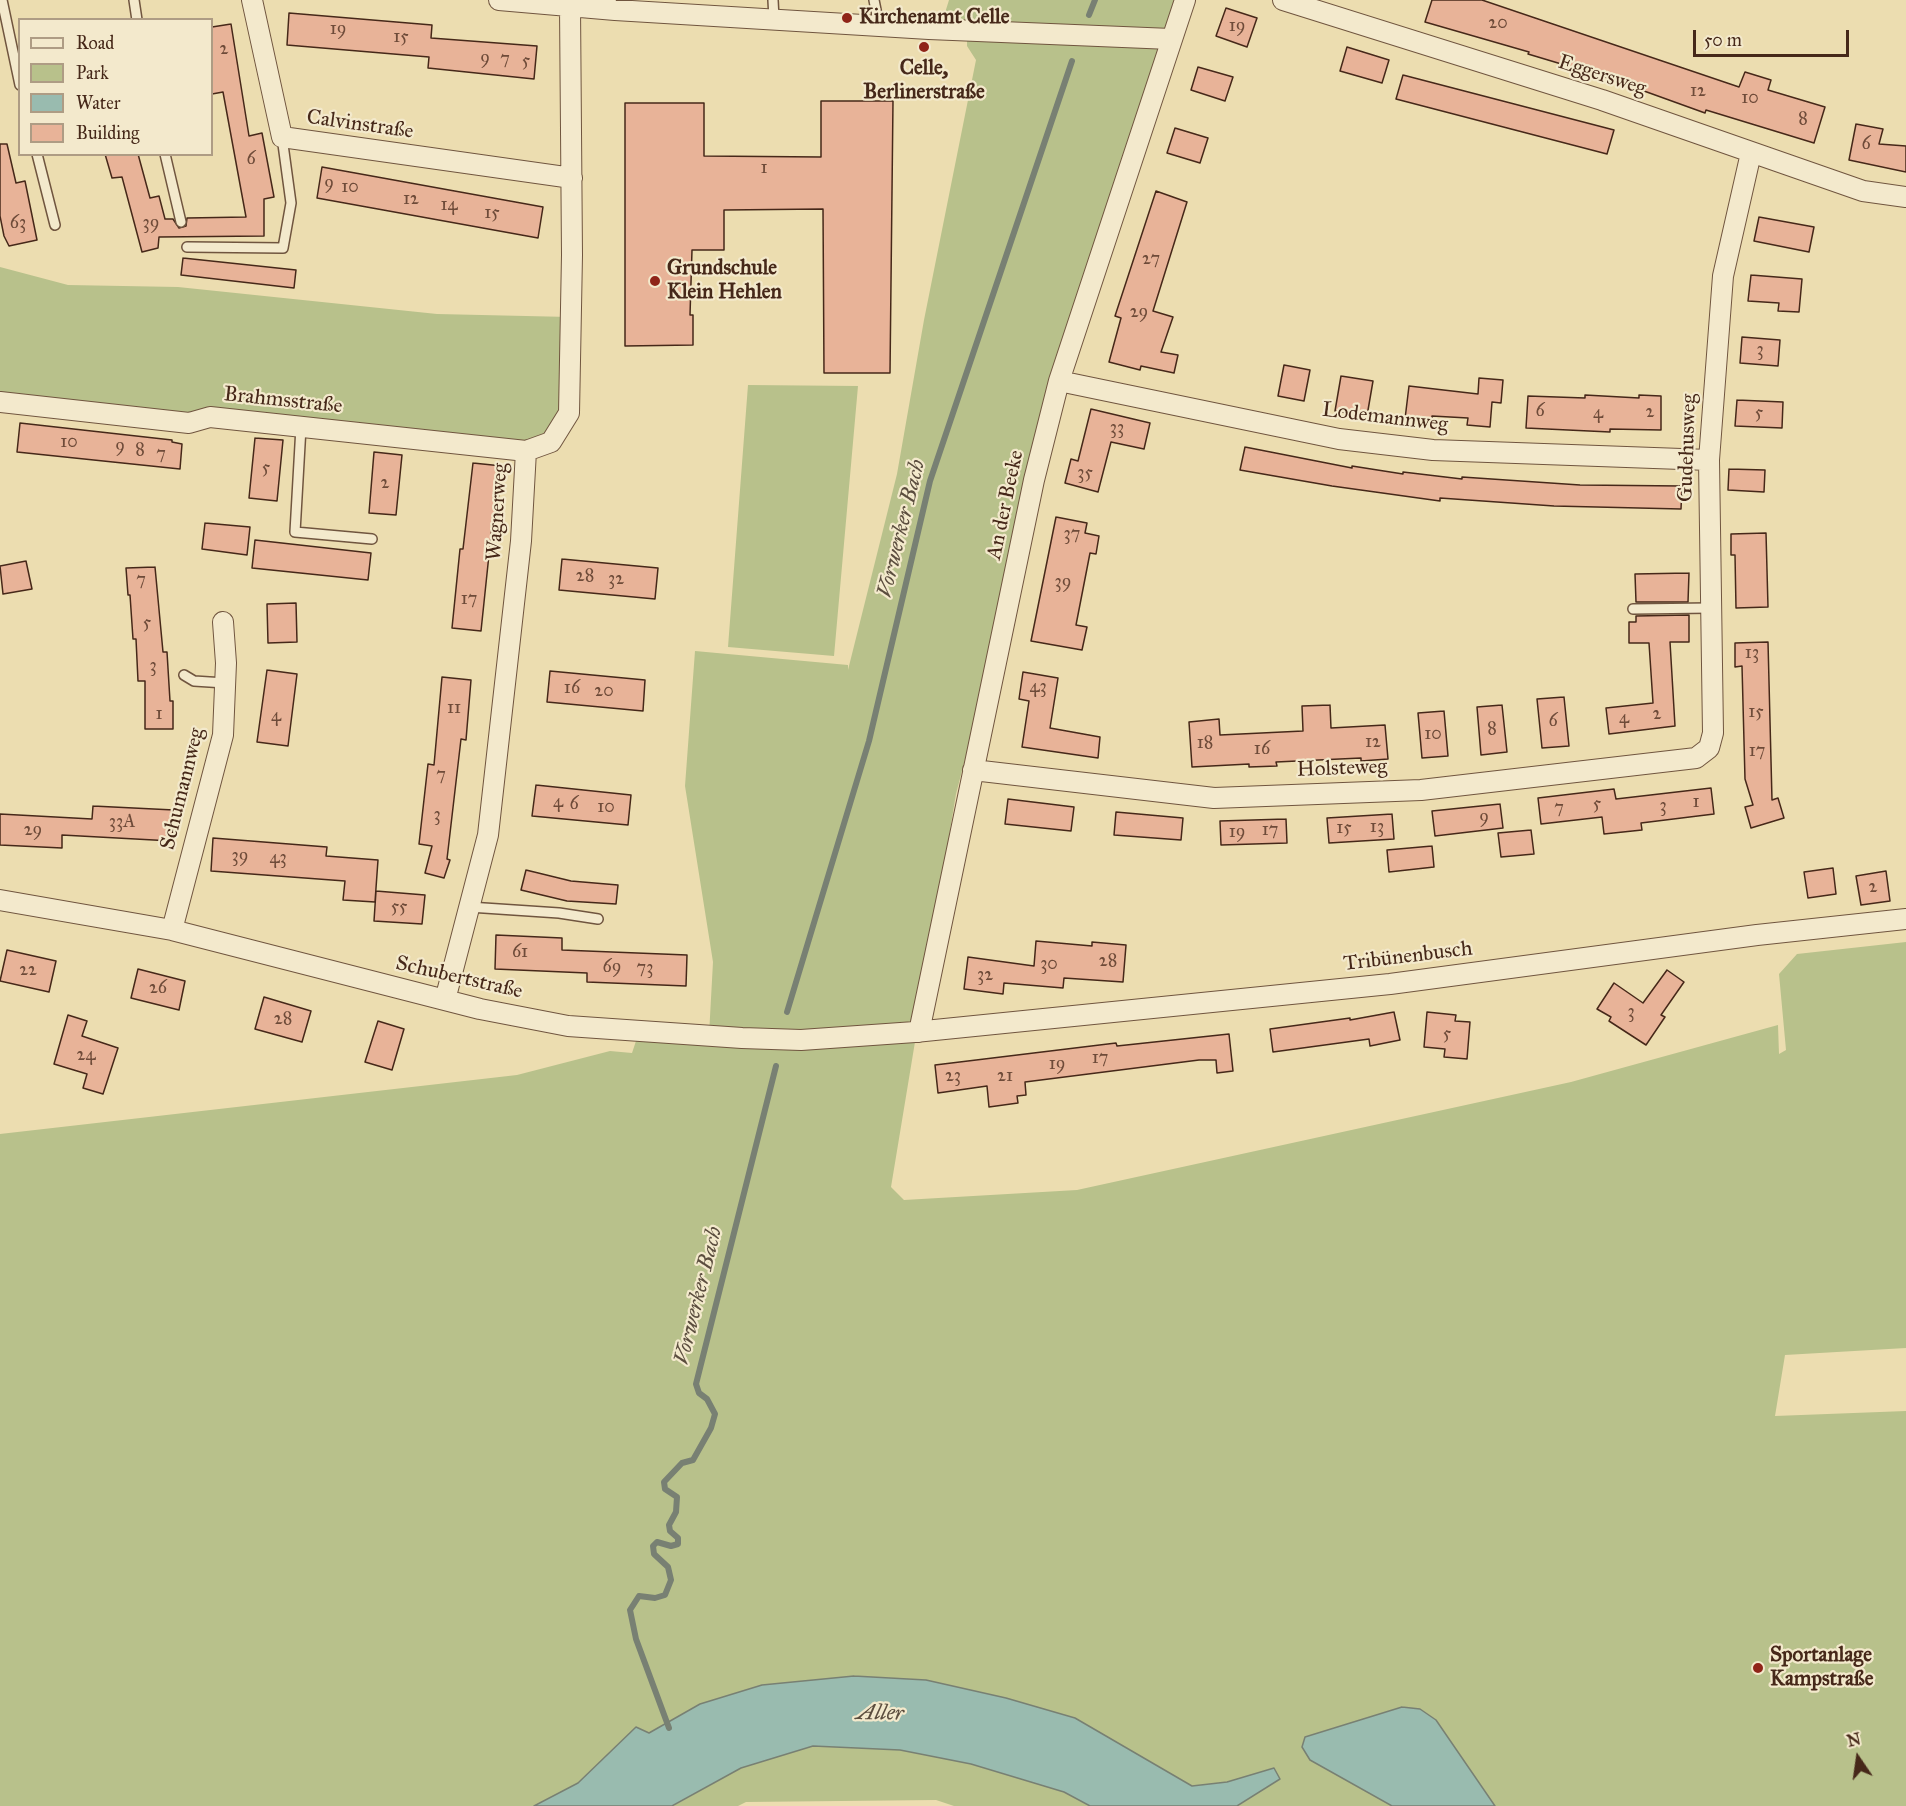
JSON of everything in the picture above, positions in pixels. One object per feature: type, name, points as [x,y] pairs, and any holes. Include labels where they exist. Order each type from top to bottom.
[{"type":"street","name":"Calvinstraße","points":[[252,0],[282,137],[572,178]]},
{"type":"street","points":[[499,0],[570,7],[615,5],[774,10],[879,25],[1171,39]]},
{"type":"street","name":"An der Beeke","points":[[917,1032],[1034,480],[1059,381],[1185,0]]},
{"type":"street","name":"Eggersweg","points":[[1283,0],[1602,100],[1863,191],[1906,197]]},
{"type":"street","name":"Wagnerweg","points":[[445,1000],[488,835],[521,540],[526,451],[551,442],[568,413],[572,178],[570,7]]},
{"type":"street","name":"Gudehusweg","points":[[1708,748],[1713,733],[1709,460],[1723,276],[1751,153]]},
{"type":"street","name":"Lodemannweg","points":[[1059,381],[1339,439],[1433,450],[1709,460]]},
{"type":"street","name":"Brahmsstraße","points":[[0,402],[189,423],[210,417],[526,451]]},
{"type":"street","name":"Schumannweg","points":[[172,930],[223,735],[225,683],[223,622]]},
{"type":"street","name":"Holsteweg","points":[[973,770],[1214,798],[1421,790],[1696,758],[1708,748]]},
{"type":"street","name":"Schubertstraße","points":[[0,900],[172,930],[480,1010],[568,1026],[801,1040],[917,1032]]},
{"type":"street","name":"Tribünenbusch","points":[[917,1032],[1390,984],[1757,935],[1906,919]]},
{"type":"lane","points":[[2,0],[18,76]]},
{"type":"lane","points":[[134,0],[137,18]]},
{"type":"lane","points":[[874,0],[879,25]]},
{"type":"lane","points":[[187,247],[283,248],[291,203],[282,137]]},
{"type":"lane","points":[[38,156],[55,225]]},
{"type":"lane","points":[[165,156],[181,222]]},
{"type":"lane","points":[[301,427],[295,532],[372,538]]},
{"type":"lane","points":[[1633,609],[1710,608]]},
{"type":"lane","points":[[184,675],[194,681],[225,683]]},
{"type":"lane","points":[[469,907],[560,913],[598,919]]},
{"type":"green space","points":[[949,0],[1185,0],[1028,515],[956,794],[891,1187],[904,1200],[1077,1190],[1571,1082],[1778,1025],[1779,1054],[1786,1050],[1779,974],[1797,954],[1906,942],[1906,1348],[1785,1355],[1775,1416],[1906,1411],[1906,1806],[1495,1806],[1436,1720],[1310,1760],[1392,1806],[1237,1806],[1280,1779],[1274,1768],[1227,1782],[1192,1786],[1075,1718],[1006,1698],[926,1680],[854,1676],[700,1704],[649,1733],[636,1727],[578,1783],[534,1806],[0,1806],[0,1134],[517,1075],[610,1051],[632,1053],[639,1032],[709,1035],[713,962],[685,786],[695,651],[848,665],[848,670],[897,474],[924,320],[976,60],[967,46],[967,30],[940,29]]},
{"type":"green space","points":[[0,267],[68,285],[178,287],[437,314],[570,317],[569,413],[526,451],[0,402]]},
{"type":"green space","points":[[748,385],[858,386],[834,656],[728,647]]},
{"type":"green space","points":[[813,1746],[900,1750],[971,1764],[1064,1792],[1090,1806],[954,1806],[936,1800],[746,1802],[738,1806],[673,1806],[741,1768]]},
{"type":"water","name":"Aller","points":[[854,1676],[926,1680],[1006,1698],[1075,1718],[1192,1786],[1227,1782],[1274,1768],[1280,1779],[1237,1806],[1090,1806],[1064,1792],[971,1764],[900,1750],[813,1746],[741,1768],[672,1806],[534,1806],[578,1783],[636,1727],[649,1733],[700,1704],[762,1685]]},
{"type":"water","points":[[1402,1707],[1420,1709],[1436,1720],[1495,1806],[1392,1806],[1310,1760],[1302,1747],[1305,1737]]},
{"type":"building","points":[[1432,0],[1482,0],[1739,87],[1745,72],[1771,80],[1768,90],[1825,107],[1814,143],[1706,110],[1705,113],[1608,78],[1528,54],[1529,52],[1425,22]]},
{"type":"building","points":[[1226,8],[1257,18],[1247,47],[1216,36]]},
{"type":"building","points":[[289,13],[432,25],[431,38],[537,46],[534,79],[428,68],[429,57],[287,45]]},
{"type":"building","points":[[231,24],[249,136],[262,133],[274,197],[264,199],[264,236],[159,237],[158,248],[142,252],[122,177],[112,178],[106,156],[139,156],[150,198],[159,196],[165,219],[173,219],[179,228],[186,226],[187,218],[246,217],[223,92],[213,94],[213,27]]},
{"type":"building","points":[[1347,47],[1389,60],[1382,83],[1340,71]]},
{"type":"building","points":[[1198,67],[1233,77],[1225,101],[1191,90]]},
{"type":"building","points":[[1403,75],[1614,130],[1607,154],[1396,99]]},
{"type":"building","points":[[821,101],[893,101],[890,373],[824,373],[823,209],[724,210],[724,250],[692,250],[690,315],[693,315],[693,345],[625,346],[625,103],[704,103],[704,156],[821,157]]},
{"type":"building","points":[[1856,124],[1883,129],[1879,144],[1906,146],[1906,172],[1849,160]]},
{"type":"building","points":[[1175,128],[1208,138],[1200,163],[1167,153]]},
{"type":"building","points":[[0,144],[7,144],[16,183],[25,181],[37,240],[9,246],[4,236],[0,216]]},
{"type":"building","points":[[322,167],[543,207],[538,238],[317,198]]},
{"type":"building","points":[[1156,191],[1187,202],[1153,311],[1173,317],[1161,352],[1178,355],[1174,373],[1141,366],[1140,370],[1109,362],[1121,318],[1115,316]]},
{"type":"building","points":[[1759,217],[1814,227],[1809,252],[1754,241]]},
{"type":"building","points":[[183,258],[296,270],[294,288],[181,275]]},
{"type":"building","points":[[1751,275],[1802,279],[1799,312],[1778,311],[1779,303],[1748,301]]},
{"type":"building","points":[[1742,337],[1780,340],[1778,366],[1740,363]]},
{"type":"building","points":[[1284,365],[1310,370],[1304,401],[1278,396]]},
{"type":"building","points":[[1341,376],[1373,381],[1367,416],[1335,411]]},
{"type":"building","points":[[1479,378],[1503,380],[1501,403],[1492,402],[1490,427],[1467,425],[1468,418],[1432,416],[1432,422],[1405,419],[1409,386],[1478,394]]},
{"type":"building","points":[[1585,395],[1639,398],[1639,395],[1661,396],[1661,430],[1610,429],[1610,432],[1526,428],[1528,396],[1585,398]]},
{"type":"building","points":[[1737,400],[1783,402],[1782,428],[1735,426]]},
{"type":"building","points":[[1091,409],[1150,423],[1144,449],[1111,442],[1098,492],[1065,483],[1071,459],[1078,461]]},
{"type":"building","points":[[20,423],[172,440],[172,442],[182,444],[180,469],[17,452]]},
{"type":"building","points":[[255,438],[283,440],[277,501],[249,498]]},
{"type":"building","points":[[1245,447],[1352,468],[1352,466],[1403,474],[1403,472],[1462,479],[1462,477],[1580,485],[1682,486],[1681,509],[1554,506],[1440,498],[1440,501],[1332,486],[1240,470]]},
{"type":"building","points":[[374,452],[402,455],[396,515],[369,513]]},
{"type":"building","points":[[473,463],[502,466],[495,527],[492,526],[481,631],[452,628],[460,549],[463,549]]},
{"type":"building","points":[[1729,469],[1765,470],[1764,492],[1728,490]]},
{"type":"building","points":[[1056,517],[1087,523],[1085,533],[1099,536],[1096,554],[1090,553],[1076,625],[1087,627],[1082,650],[1031,641]]},
{"type":"building","points":[[205,523],[250,527],[247,555],[202,549]]},
{"type":"building","points":[[1766,533],[1768,607],[1736,608],[1735,555],[1731,555],[1731,534]]},
{"type":"building","points":[[255,540],[371,553],[368,580],[252,568]]},
{"type":"building","points":[[562,559],[658,568],[655,599],[559,590]]},
{"type":"building","points":[[26,561],[32,589],[3,594],[0,566]]},
{"type":"building","points":[[155,567],[163,652],[167,652],[170,701],[173,701],[173,729],[145,729],[145,681],[138,681],[136,639],[133,639],[130,595],[128,595],[126,568]]},
{"type":"building","points":[[1689,573],[1688,602],[1636,602],[1635,574]]},
{"type":"building","points":[[296,603],[297,642],[268,643],[267,604]]},
{"type":"building","points":[[1689,615],[1689,642],[1670,642],[1675,726],[1609,734],[1606,708],[1653,703],[1649,643],[1629,643],[1629,622],[1636,622],[1636,616]]},
{"type":"building","points":[[1768,642],[1772,800],[1778,798],[1784,818],[1751,828],[1745,807],[1753,805],[1745,779],[1742,666],[1735,667],[1735,643]]},
{"type":"building","points":[[267,670],[297,674],[288,746],[257,742]]},
{"type":"building","points":[[550,671],[645,680],[643,711],[547,702]]},
{"type":"building","points":[[1023,672],[1058,678],[1050,728],[1100,737],[1098,758],[1022,747],[1029,701],[1019,699]]},
{"type":"building","points":[[442,677],[471,680],[466,740],[461,739],[447,859],[450,860],[444,878],[425,873],[432,846],[419,844],[428,764],[434,765]]},
{"type":"building","points":[[1564,697],[1569,746],[1542,748],[1537,699]]},
{"type":"building","points":[[1330,705],[1331,728],[1385,725],[1388,759],[1276,762],[1277,766],[1249,767],[1249,764],[1192,767],[1189,722],[1219,719],[1220,735],[1303,731],[1302,706]]},
{"type":"building","points":[[1502,705],[1507,752],[1481,755],[1477,707]]},
{"type":"building","points":[[1444,711],[1448,756],[1422,758],[1418,713]]},
{"type":"building","points":[[536,785],[631,795],[628,825],[532,816]]},
{"type":"building","points":[[1711,788],[1714,814],[1641,823],[1642,830],[1604,834],[1602,817],[1541,824],[1538,798],[1614,789],[1616,799]]},
{"type":"building","points":[[1008,799],[1074,807],[1071,831],[1005,824]]},
{"type":"building","points":[[1500,804],[1503,828],[1435,836],[1432,811]]},
{"type":"building","points":[[93,806],[174,810],[172,841],[62,835],[62,848],[0,845],[0,814],[92,819]]},
{"type":"building","points":[[1116,812],[1183,818],[1181,840],[1114,835]]},
{"type":"building","points":[[1392,814],[1394,839],[1329,843],[1327,818]]},
{"type":"building","points":[[1286,819],[1287,843],[1221,845],[1220,821]]},
{"type":"building","points":[[1531,830],[1534,854],[1501,857],[1498,833]]},
{"type":"building","points":[[213,838],[327,847],[326,856],[378,860],[375,902],[343,900],[345,881],[211,871]]},
{"type":"building","points":[[1432,846],[1434,867],[1389,872],[1387,850]]},
{"type":"building","points":[[1833,868],[1836,894],[1808,898],[1804,872]]},
{"type":"building","points":[[526,870],[571,881],[618,885],[616,904],[567,901],[521,890]]},
{"type":"building","points":[[1886,871],[1890,901],[1861,905],[1856,876]]},
{"type":"building","points":[[376,891],[425,895],[422,924],[374,921]]},
{"type":"building","points":[[496,935],[562,938],[562,950],[687,955],[686,986],[587,982],[587,973],[495,969]]},
{"type":"building","points":[[1036,941],[1092,946],[1092,942],[1126,945],[1123,982],[1064,978],[1063,988],[1004,983],[1003,994],[964,989],[968,957],[1034,966]]},
{"type":"building","points":[[7,950],[56,961],[49,992],[0,981]]},
{"type":"building","points":[[138,969],[185,981],[179,1010],[131,998]]},
{"type":"building","points":[[1667,970],[1684,982],[1661,1015],[1665,1017],[1646,1045],[1609,1021],[1611,1017],[1597,1009],[1614,983],[1643,1003]]},
{"type":"building","points":[[264,997],[311,1011],[302,1042],[255,1029]]},
{"type":"building","points":[[1394,1012],[1400,1040],[1370,1046],[1369,1039],[1273,1052],[1270,1029],[1350,1018],[1350,1020]]},
{"type":"building","points":[[1427,1012],[1456,1015],[1455,1021],[1470,1022],[1467,1059],[1444,1057],[1445,1049],[1424,1047]]},
{"type":"building","points":[[68,1015],[87,1021],[82,1036],[118,1048],[103,1094],[83,1088],[87,1074],[54,1064]]},
{"type":"building","points":[[378,1021],[404,1029],[392,1070],[365,1062]]},
{"type":"building","points":[[1229,1034],[1233,1071],[1217,1073],[1216,1060],[1199,1060],[1025,1082],[1026,1095],[1017,1096],[1018,1103],[989,1107],[987,1086],[938,1093],[935,1065],[1116,1043],[1117,1046]]},
{"type":"waterway","name":"Vorwerker Bach","points":[[1089,15],[1095,0]]},
{"type":"waterway","name":"Vorwerker Bach","points":[[787,1012],[869,741],[930,481],[1072,61]]},
{"type":"waterway","name":"Vorwerker Bach","points":[[669,1728],[636,1639],[630,1610],[639,1596],[655,1598],[665,1595],[671,1580],[668,1567],[654,1554],[653,1546],[657,1542],[671,1546],[678,1544],[678,1538],[670,1531],[669,1525],[676,1512],[677,1497],[665,1489],[664,1482],[682,1463],[693,1460],[711,1428],[715,1414],[707,1399],[699,1393],[696,1384],[776,1066]]},
{"type":"place","name":"Kirchenamt Celle","points":[[847,18]]},
{"type":"place","name":"Celle, Berlinerstraße","points":[[924,47]]},
{"type":"place","name":"Grundschule Klein Hehlen","points":[[655,281]]},
{"type":"place","name":"Sportanlage Kampstraße","points":[[1758,1668]]}]
